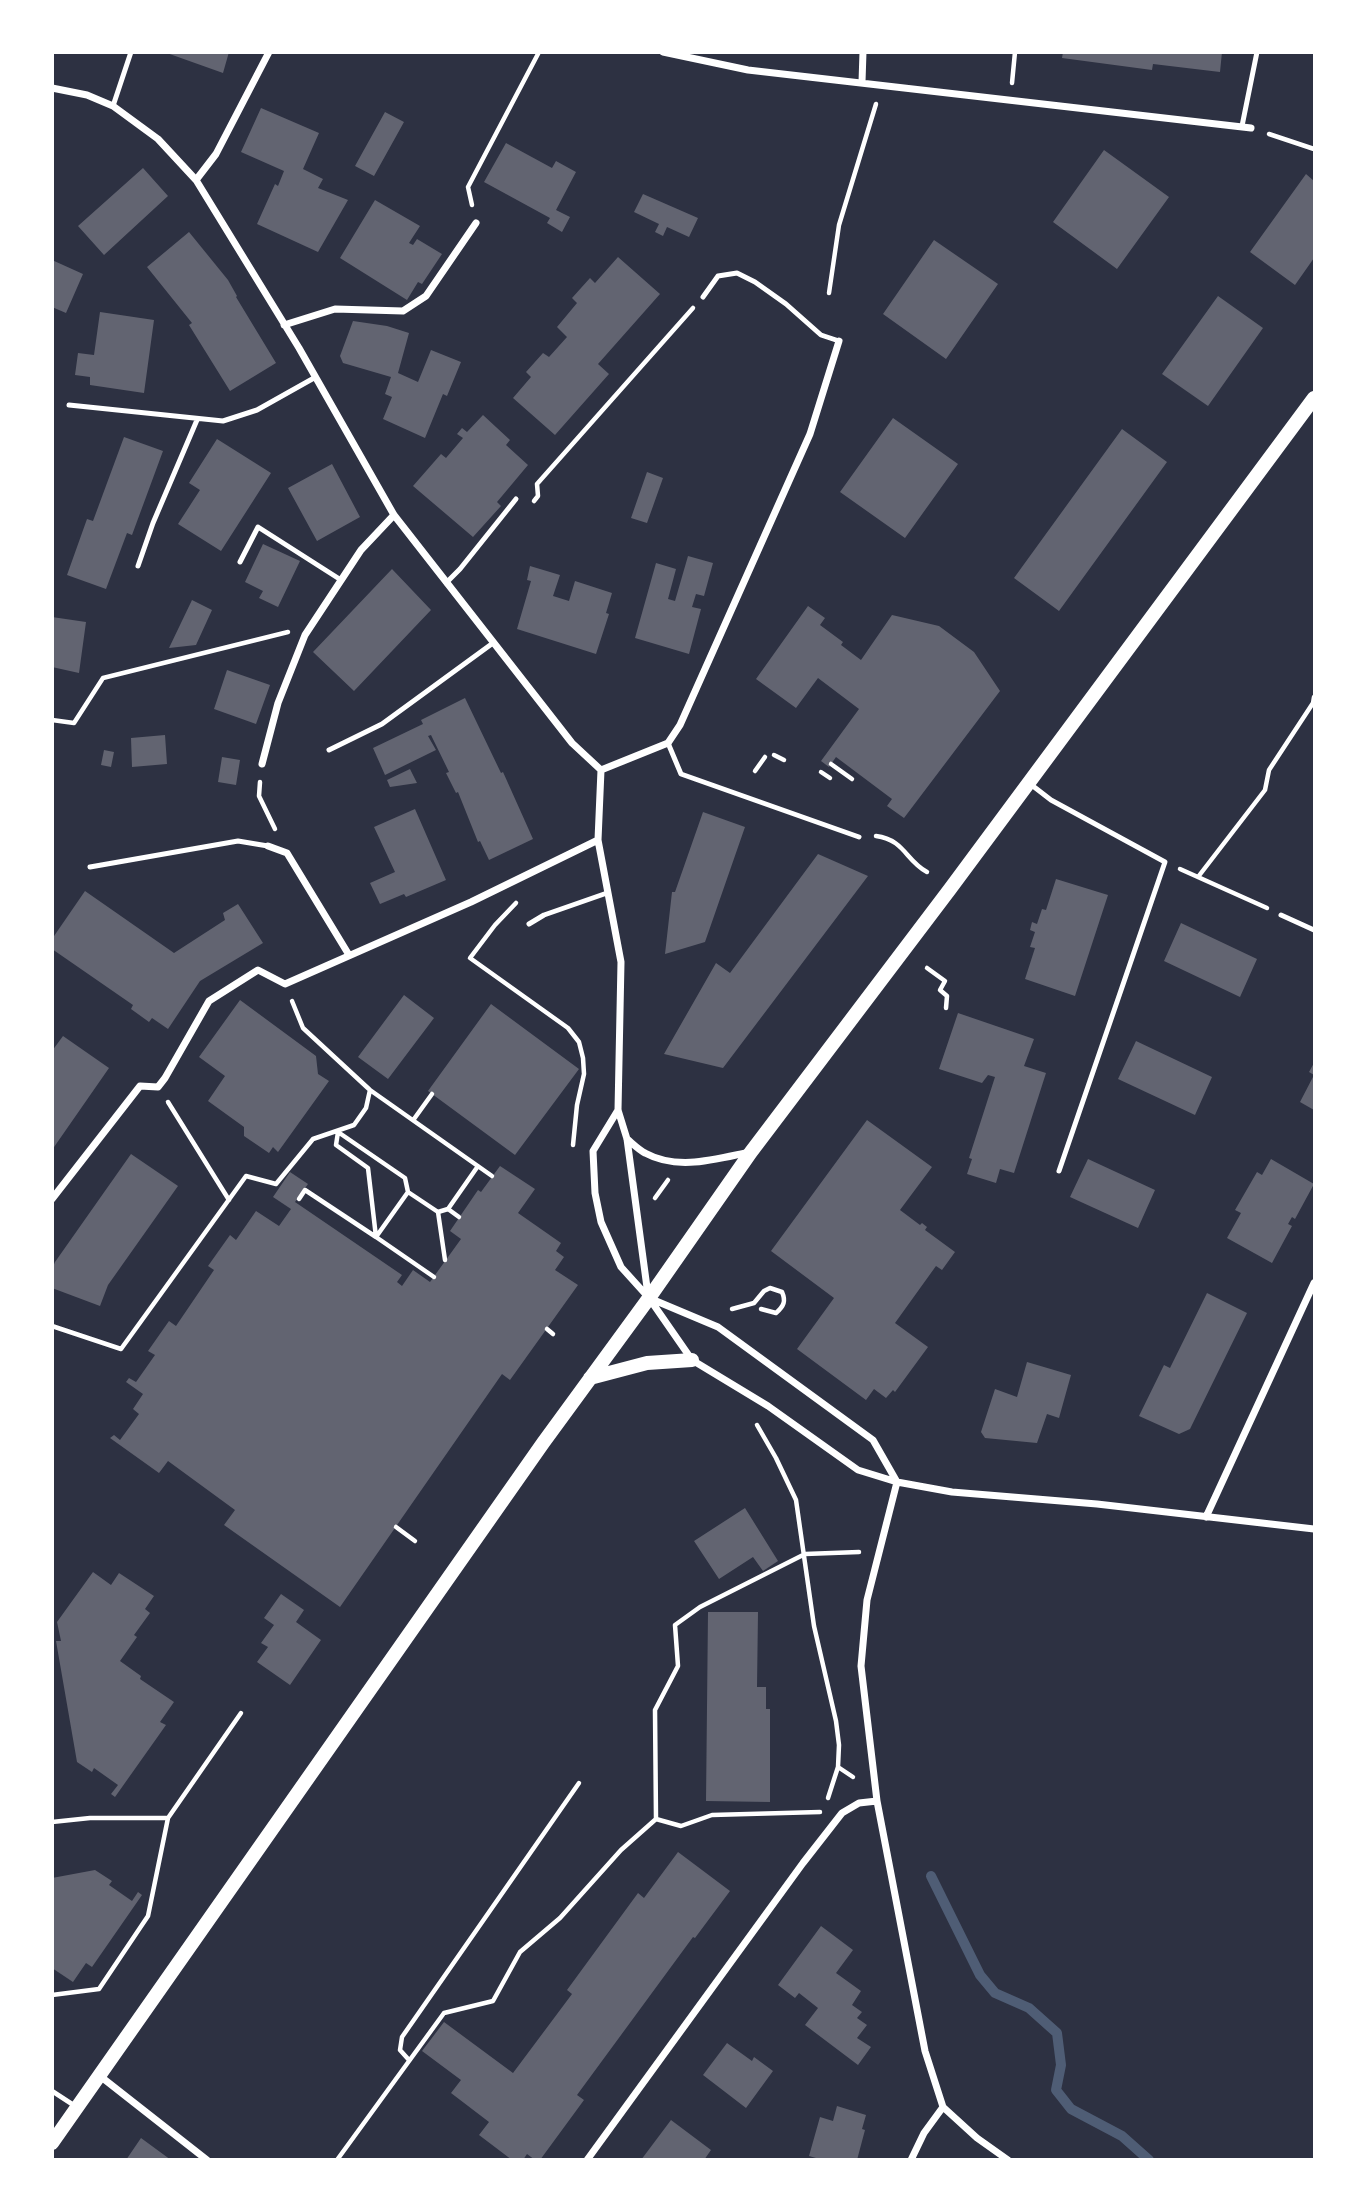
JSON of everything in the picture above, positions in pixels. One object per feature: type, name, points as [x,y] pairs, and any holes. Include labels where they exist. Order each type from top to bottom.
[{"type":"main road","points":[[52,2143],[751,1152],[1314,398]]},
{"type":"main road","points":[[590,1378],[647,1363],[692,1360]]},
{"type":"street","points":[[196,180],[216,153],[269,52]]},
{"type":"street","points":[[663,52],[748,70],[1251,128]]},
{"type":"street","points":[[862,82],[863,52]]},
{"type":"street","points":[[52,88],[113,106],[158,139],[196,180],[394,515],[572,743],[601,771],[598,840],[621,962],[618,1110],[628,1139],[649,1298]]},
{"type":"street","points":[[284,325],[335,309],[403,312],[426,296],[476,223]]},
{"type":"street","points":[[601,771],[668,743],[680,725],[810,434],[839,341]]},
{"type":"street","points":[[262,764],[278,702],[305,635],[361,550],[394,515]]},
{"type":"street","points":[[52,1199],[140,1087],[158,1087],[209,1001],[258,970],[285,984],[471,902],[598,840]]},
{"type":"street","points":[[268,846],[286,853],[349,955]]},
{"type":"street","points":[[618,1110],[593,1151],[595,1193],[601,1222],[621,1267],[649,1298],[692,1360],[768,1406],[858,1470],[897,1482],[952,1492],[1097,1504],[1314,1529]]},
{"type":"street","points":[[628,1139],[646,1154],[673,1162],[692,1163],[751,1152]]},
{"type":"street","points":[[1206,1517],[1314,1283]]},
{"type":"street","points":[[649,1298],[718,1327],[873,1440],[897,1482],[867,1600],[861,1665],[877,1801],[925,2051],[943,2107],[977,2138],[1008,2160]]},
{"type":"street","points":[[587,2160],[842,1813],[859,1803],[877,1801]]},
{"type":"street","points":[[100,2076],[207,2160]]},
{"type":"street","points":[[911,2160],[924,2133],[943,2107]]},
{"type":"lane","points":[[113,106],[131,52]]},
{"type":"lane","points":[[1242,126],[1257,52]]},
{"type":"lane","points":[[703,297],[718,276],[737,272],[786,304],[821,335],[839,341]]},
{"type":"lane","points":[[69,405],[223,421],[257,410],[314,378]]},
{"type":"lane","points":[[138,566],[153,523],[197,420]]},
{"type":"lane","points":[[446,583],[516,499]]},
{"type":"lane","points":[[240,562],[258,527],[341,579]]},
{"type":"lane","points":[[329,750],[382,724],[494,643]]},
{"type":"lane","points":[[668,743],[681,774],[859,837]]},
{"type":"lane","points":[[1028,783],[1051,800],[1165,862],[1059,1171]]},
{"type":"lane","points":[[90,867],[239,841],[268,846]]},
{"type":"lane","points":[[529,924],[544,915],[607,893]]},
{"type":"lane","points":[[1281,915],[1314,930]]},
{"type":"lane","points":[[52,2091],[77,2108]]},
{"type":"path","points":[[476,223],[468,187],[539,52]]},
{"type":"path","points":[[829,293],[839,225],[877,101],[862,82]]},
{"type":"path","points":[[1251,128],[1314,149]]},
{"type":"path","points":[[530,505],[538,496],[537,484],[703,297]]},
{"type":"path","points":[[52,720],[74,723],[103,678],[295,630],[305,635]]},
{"type":"path","points":[[1198,877],[1265,790],[1269,770],[1313,703],[1314,697]]},
{"type":"path","points":[[774,755],[784,760]]},
{"type":"path","points":[[755,771],[765,757]]},
{"type":"path","points":[[262,764],[259,796],[286,853]]},
{"type":"path","points":[[831,764],[852,779]]},
{"type":"path","points":[[821,772],[830,778]]},
{"type":"path","points":[[859,837],[879,836],[901,845],[915,866],[927,872]]},
{"type":"path","points":[[1165,862],[1281,915]]},
{"type":"path","points":[[519,900],[495,925],[470,958],[568,1028],[579,1042],[584,1074],[577,1105],[573,1152]]},
{"type":"path","points":[[927,968],[945,981],[940,990],[947,996],[946,1008]]},
{"type":"path","points":[[285,984],[303,1028],[370,1090],[492,1176]]},
{"type":"path","points":[[158,1087],[229,1200]]},
{"type":"path","points":[[52,1326],[121,1349],[246,1176],[276,1184],[282,1181],[313,1139],[354,1125],[366,1108],[370,1090]]},
{"type":"path","points":[[414,1119],[432,1094]]},
{"type":"path","points":[[338,1132],[405,1178],[408,1192],[438,1212],[445,1260]]},
{"type":"path","points":[[338,1132],[336,1145],[368,1168],[376,1237]]},
{"type":"path","points":[[438,1212],[447,1209],[478,1166]]},
{"type":"path","points":[[652,1201],[670,1178]]},
{"type":"path","points":[[299,1199],[305,1191],[434,1277]]},
{"type":"path","points":[[376,1237],[408,1192]]},
{"type":"path","points":[[447,1209],[459,1217]]},
{"type":"path","points":[[732,1309],[754,1303],[770,1288],[782,1292],[785,1299],[776,1313],[761,1309]]},
{"type":"path","points":[[547,1329],[552,1334]]},
{"type":"path","points":[[757,1425],[796,1500],[814,1626],[839,1745],[838,1767],[827,1803]]},
{"type":"path","points":[[396,1527],[415,1541]]},
{"type":"path","points":[[338,2160],[444,2013],[493,2001],[520,1952],[560,1918],[621,1850],[656,1819],[655,1710],[678,1667],[675,1625],[700,1607],[804,1554],[859,1552]]},
{"type":"path","points":[[52,1995],[99,1989],[148,1916],[168,1818],[241,1713]]},
{"type":"path","points":[[838,1767],[853,1777]]},
{"type":"path","points":[[409,2060],[400,2050],[402,2037],[579,1783]]},
{"type":"path","points":[[656,1819],[681,1826],[712,1815],[820,1812]]},
{"type":"path","points":[[52,1822],[90,1818],[168,1818]]},
{"type":"building","points":[[164,52],[229,52],[223,73]]},
{"type":"building","points":[[1063,52],[1222,52],[1220,72],[1153,64],[1152,70],[1062,58]]},
{"type":"building","points":[[261,108],[319,133],[303,169],[323,179],[318,188],[348,200],[318,252],[257,224],[275,184],[278,186],[284,171],[241,152]]},
{"type":"building","points":[[385,112],[404,122],[374,176],[355,166]]},
{"type":"building","points":[[506,143],[552,168],[556,161],[576,172],[556,210],[570,217],[562,232],[547,223],[550,218],[484,182]]},
{"type":"building","points":[[1104,150],[1169,197],[1117,269],[1053,222]]},
{"type":"building","points":[[143,168],[168,196],[104,255],[78,226]]},
{"type":"building","points":[[1306,174],[1314,181],[1314,258],[1295,285],[1250,252]]},
{"type":"building","points":[[643,194],[698,218],[689,237],[667,227],[663,236],[655,232],[659,224],[634,212]]},
{"type":"building","points":[[375,200],[420,226],[409,243],[413,245],[417,239],[442,254],[422,284],[418,282],[407,300],[340,258]]},
{"type":"building","points":[[189,232],[228,280],[276,363],[230,391],[189,325],[192,323],[147,267]]},
{"type":"building","points":[[934,240],[998,284],[946,359],[883,314]]},
{"type":"building","points":[[618,257],[660,294],[598,364],[609,374],[555,435],[513,398],[531,377],[526,372],[543,353],[549,357],[567,337],[557,327],[577,303],[572,298],[590,278],[595,283]]},
{"type":"building","points":[[52,260],[83,274],[66,313],[52,307]]},
{"type":"building","points":[[1218,296],[1263,328],[1208,406],[1162,374]]},
{"type":"building","points":[[100,312],[154,320],[144,393],[90,385],[90,377],[75,375],[78,353],[94,355]]},
{"type":"building","points":[[353,321],[387,326],[409,333],[398,373],[418,382],[431,350],[461,362],[447,396],[443,394],[425,438],[383,419],[392,397],[385,394],[391,377],[343,363],[340,356]]},
{"type":"building","points":[[483,415],[510,440],[506,445],[528,465],[497,502],[501,506],[473,537],[413,486],[441,454],[446,458],[463,438],[457,434],[462,428],[467,432]]},
{"type":"building","points":[[893,418],[958,464],[905,538],[840,492]]},
{"type":"building","points":[[1122,429],[1167,462],[1059,611],[1014,578]]},
{"type":"building","points":[[124,437],[163,451],[132,535],[127,533],[106,589],[67,575],[87,519],[93,521]]},
{"type":"building","points":[[217,439],[271,473],[221,551],[178,524],[200,490],[189,483]]},
{"type":"building","points":[[332,464],[360,517],[317,541],[288,488]]},
{"type":"building","points":[[647,472],[663,478],[647,523],[631,518]]},
{"type":"building","points":[[263,544],[300,561],[278,607],[259,598],[263,591],[245,582]]},
{"type":"building","points":[[688,556],[713,563],[704,596],[696,594],[692,607],[701,609],[689,654],[635,638],[656,563],[676,569],[668,599],[675,601]]},
{"type":"building","points":[[530,566],[560,575],[553,596],[569,601],[575,581],[612,593],[606,613],[609,614],[596,654],[517,629],[531,581],[527,580]]},
{"type":"building","points":[[392,569],[431,610],[354,691],[313,652]]},
{"type":"building","points":[[192,600],[212,610],[196,645],[169,648]]},
{"type":"building","points":[[808,606],[825,618],[820,625],[861,660],[892,615],[939,626],[974,652],[1000,691],[904,818],[887,806],[892,799],[836,757],[829,767],[821,761],[859,709],[818,678],[796,708],[756,679]]},
{"type":"building","points":[[52,617],[86,622],[79,673],[52,667]]},
{"type":"building","points":[[227,670],[270,685],[256,724],[214,709]]},
{"type":"building","points":[[465,698],[533,839],[489,860],[480,841],[478,842],[431,735],[428,736],[436,750],[385,775],[373,748],[423,724],[421,720]]},
{"type":"building","points":[[165,735],[167,764],[132,767],[131,738]]},
{"type":"building","points":[[104,750],[114,752],[111,767],[101,765]]},
{"type":"building","points":[[222,757],[240,760],[236,785],[218,782]]},
{"type":"building","points":[[410,769],[417,783],[390,787],[387,780]]},
{"type":"building","points":[[415,809],[446,880],[406,897],[404,894],[380,904],[370,883],[395,872],[374,827]]},
{"type":"building","points":[[703,812],[745,827],[705,942],[665,954],[672,892],[675,892]]},
{"type":"building","points":[[818,854],[868,876],[723,1068],[664,1054],[716,963],[730,973]]},
{"type":"building","points":[[1056,879],[1108,895],[1075,996],[1025,979],[1035,948],[1030,947],[1035,932],[1030,930],[1032,922],[1037,924],[1042,909],[1046,910]]},
{"type":"building","points":[[85,891],[174,953],[225,920],[223,913],[238,904],[263,943],[200,981],[168,1029],[152,1018],[149,1022],[131,1009],[133,1005],[52,949],[52,939]]},
{"type":"building","points":[[1181,923],[1257,959],[1240,997],[1164,961]]},
{"type":"building","points":[[404,995],[434,1018],[388,1079],[358,1057]]},
{"type":"building","points":[[240,1000],[316,1056],[318,1074],[329,1081],[278,1152],[273,1147],[269,1153],[244,1136],[244,1127],[208,1101],[225,1076],[199,1057]]},
{"type":"building","points":[[491,1004],[579,1069],[515,1155],[428,1091]]},
{"type":"building","points":[[958,1013],[1034,1039],[1024,1066],[1046,1073],[1014,1173],[1000,1169],[996,1183],[967,1174],[972,1159],[969,1158],[995,1077],[988,1075],[982,1083],[939,1069]]},
{"type":"building","points":[[63,1036],[109,1068],[52,1150],[52,1051]]},
{"type":"building","points":[[1136,1041],[1212,1077],[1195,1115],[1118,1079]]},
{"type":"building","points":[[1314,1075],[1314,1110],[1300,1102]]},
{"type":"building","points":[[867,1120],[932,1167],[900,1210],[920,1225],[922,1223],[927,1227],[925,1230],[955,1252],[942,1270],[936,1266],[895,1323],[928,1347],[895,1392],[893,1390],[886,1398],[874,1389],[866,1400],[797,1349],[834,1298],[771,1251]]},
{"type":"building","points":[[131,1154],[178,1186],[108,1285],[100,1306],[52,1288],[52,1269],[55,1262]]},
{"type":"building","points":[[1088,1159],[1155,1190],[1138,1228],[1070,1197]]},
{"type":"building","points":[[1271,1159],[1314,1184],[1295,1219],[1292,1217],[1288,1224],[1292,1226],[1272,1263],[1227,1238],[1241,1213],[1235,1210],[1257,1172],[1262,1175]]},
{"type":"building","points":[[500,1166],[535,1189],[518,1213],[561,1243],[556,1251],[564,1257],[555,1270],[578,1285],[510,1380],[502,1374],[340,1607],[224,1525],[235,1510],[168,1461],[159,1473],[110,1438],[114,1435],[120,1440],[139,1414],[133,1409],[143,1394],[126,1382],[129,1378],[136,1382],[155,1355],[148,1351],[169,1321],[176,1326],[214,1270],[208,1266],[230,1235],[236,1240],[256,1211],[279,1226],[291,1209],[273,1197],[290,1172],[308,1184],[295,1202],[402,1275],[397,1282],[402,1286],[413,1270],[430,1282],[461,1239],[450,1231],[478,1190],[481,1192]]},
{"type":"building","points":[[1207,1293],[1247,1313],[1190,1429],[1179,1434],[1139,1416],[1164,1365],[1170,1368]]},
{"type":"building","points":[[1027,1362],[1071,1375],[1059,1418],[1047,1414],[1037,1443],[985,1438],[981,1432],[995,1389],[1017,1397]]},
{"type":"building","points":[[745,1508],[778,1561],[763,1571],[753,1557],[719,1579],[694,1541]]},
{"type":"building","points":[[93,1572],[111,1585],[119,1573],[154,1596],[145,1609],[150,1613],[120,1661],[141,1676],[140,1679],[174,1702],[160,1722],[166,1725],[115,1797],[111,1794],[118,1785],[94,1768],[92,1772],[77,1762],[56,1641],[61,1641],[57,1622]]},
{"type":"building","points":[[281,1594],[304,1610],[296,1622],[321,1640],[290,1685],[257,1662],[268,1647],[261,1643],[274,1625],[264,1618]]},
{"type":"building","points":[[708,1612],[758,1612],[757,1687],[766,1687],[766,1709],[770,1709],[770,1802],[706,1801]]},
{"type":"building","points":[[678,1852],[730,1891],[577,2095],[584,2100],[540,2160],[527,2154],[523,2160],[512,2160],[479,2135],[489,2122],[451,2093],[461,2080],[422,2051],[444,2022],[513,2073],[572,1994],[567,1990],[638,1893],[644,1898]]},
{"type":"building","points":[[95,1870],[112,1881],[109,1885],[132,1901],[138,1892],[142,1895],[92,1967],[86,1963],[73,1982],[52,1968],[52,1878]]},
{"type":"building","points":[[821,1926],[853,1950],[836,1973],[861,1991],[852,2005],[862,2012],[857,2018],[867,2025],[857,2038],[871,2047],[858,2065],[805,2025],[818,2008],[799,1993],[795,1998],[778,1985]]},
{"type":"building","points":[[727,2043],[752,2061],[754,2057],[773,2071],[746,2108],[703,2075]]},
{"type":"building","points":[[837,2106],[866,2115],[857,2160],[823,2160],[809,2156],[820,2117],[833,2121]]},
{"type":"building","points":[[671,2120],[711,2150],[704,2160],[641,2160]]},
{"type":"building","points":[[141,2138],[171,2160],[126,2160]]},
{"type":"waterway","points":[[931,1876],[980,1975],[995,1993],[1029,2008],[1057,2033],[1061,2065],[1056,2090],[1071,2109],[1122,2136],[1149,2160]]}]
